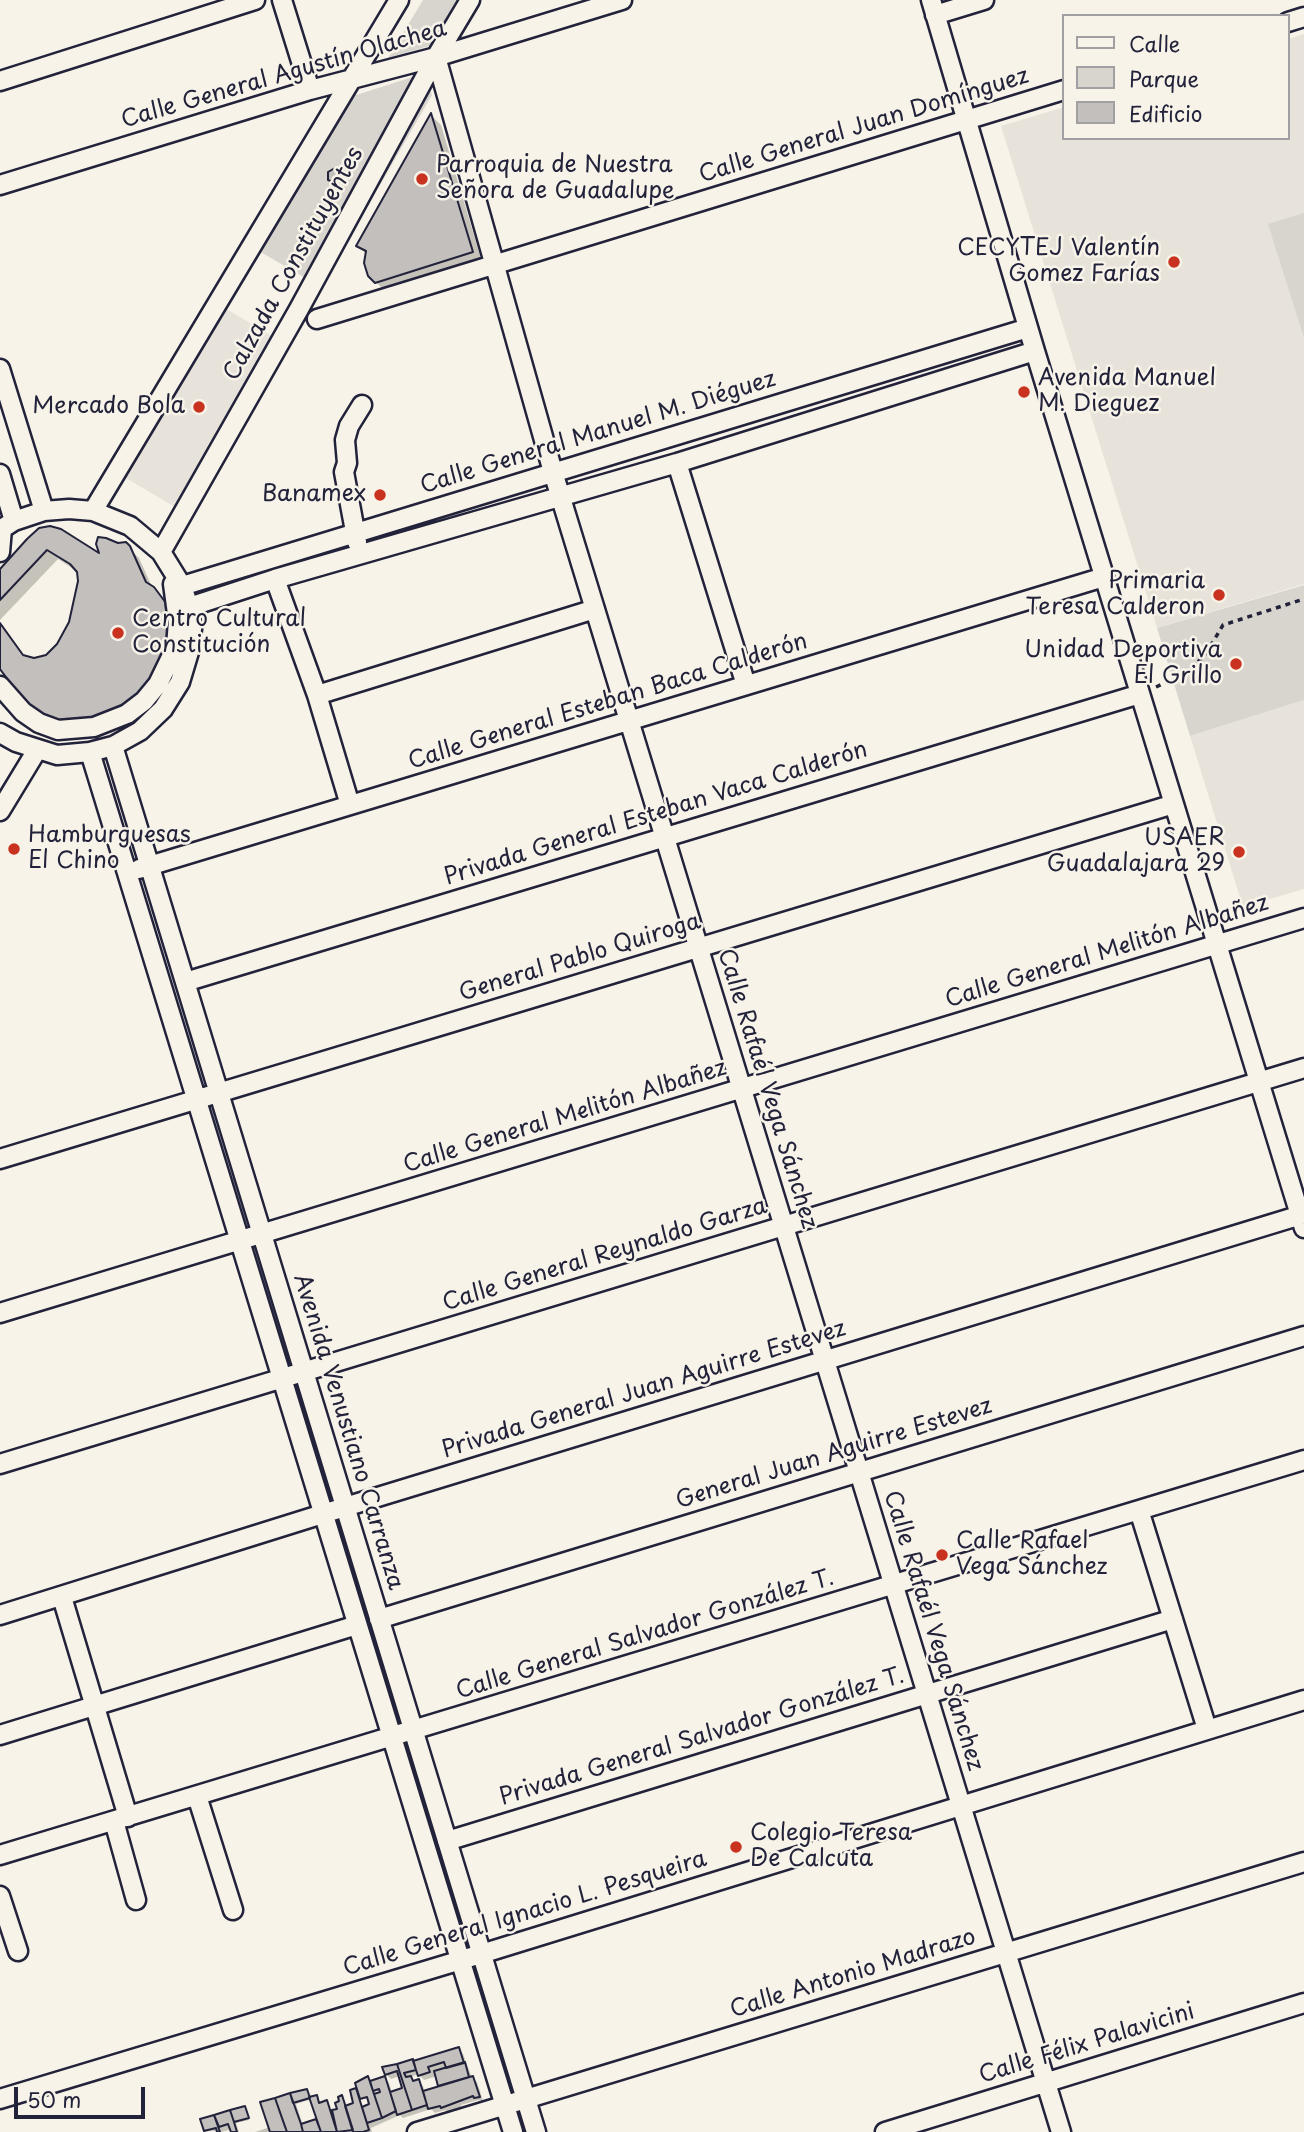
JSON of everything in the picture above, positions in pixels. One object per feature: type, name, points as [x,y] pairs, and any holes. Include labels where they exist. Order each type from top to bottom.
[{"type":"street","points":[[0,81],[255,0]]},
{"type":"street","points":[[282,0],[310,90]]},
{"type":"street","name":"Calzada Constituyentes","points":[[93,511],[400,0]]},
{"type":"street","name":"Calzada Constituyentes","points":[[161,552],[470,0]]},
{"type":"street","name":"Calle General Agustín Olachea","points":[[0,185],[310,90],[436,57],[622,0]]},
{"type":"street","points":[[984,0],[933,7],[1035,351],[1303,1219]]},
{"type":"street","name":"Calle Rafaél Vega Sánchez","points":[[436,57],[553,472],[1061,2132]]},
{"type":"street","name":"Calle General Juan Domínguez","points":[[317,319],[1062,91]]},
{"type":"street","name":"Calle General Manuel M. Diéguez","points":[[182,586],[1028,328]]},
{"type":"street","name":"Calle General Manuel M. Diéguez","points":[[188,607],[275,579],[677,463],[1035,351]]},
{"type":"street","points":[[0,369],[6,409],[44,511]]},
{"type":"street","points":[[362,405],[347,433],[347,463],[353,470],[361,531],[367,553]]},
{"type":"street","points":[[677,463],[746,685]]},
{"type":"street","points":[[0,474],[5,527],[0,552]]},
{"type":"street","points":[[0,733],[16,742],[57,755],[90,752],[113,746],[140,731],[163,709],[180,682],[189,652],[192,629],[182,586],[161,552],[130,526],[93,511],[69,509],[44,511],[5,527]]},
{"type":"street","points":[[0,686],[23,712],[39,723],[58,730],[94,727],[135,708],[158,684],[176,647],[178,621],[171,569]]},
{"type":"street","name":"Calle General Esteban Baca Calderón","points":[[127,873],[1104,577]]},
{"type":"street","points":[[275,579],[317,695],[350,805]]},
{"type":"street","points":[[317,695],[595,609]]},
{"type":"street","name":"Privada General Esteban Vaca Calderón","points":[[185,982],[1140,694]]},
{"type":"street","name":"Avenida Venustiano Carranza","points":[[113,746],[536,2132]]},
{"type":"street","points":[[0,811],[37,750]]},
{"type":"street","name":"Avenida Venustiano Carranza","points":[[90,752],[513,2132]]},
{"type":"street","name":"General Pablo Quiroga","points":[[0,1159],[1174,804]]},
{"type":"street","name":"Calle General Melitón Albañez","points":[[0,1313],[1304,918]]},
{"type":"street","name":"Calle General Reynaldo Garza","points":[[0,1464],[1304,1068]]},
{"type":"street","name":"Privada General Juan Aguirre Estevez","points":[[0,1615],[825,1361],[1303,1219]]},
{"type":"street","name":"General Juan Aguirre Estevez","points":[[379,1619],[1304,1336]]},
{"type":"street","name":"Calle General Salvador González T.","points":[[0,1856],[1304,1460]]},
{"type":"street","points":[[1139,1510],[1207,1730]]},
{"type":"street","points":[[62,1597],[95,1706],[136,1900]]},
{"type":"street","name":"Privada General Salvador González T.","points":[[447,1841],[1173,1619]]},
{"type":"street","points":[[0,1735],[357,1625]]},
{"type":"street","name":"Calle General Ignacio L. Pesqueira","points":[[0,2098],[481,1954],[1304,1700]]},
{"type":"street","points":[[197,1796],[233,1910]]},
{"type":"street","name":"Calle Antonio Madrazo","points":[[417,2132],[1304,1862]]},
{"type":"street","points":[[0,1896],[18,1951]]},
{"type":"street","name":"Calle Félix Palavicini","points":[[885,2132],[1304,2003]]},
{"type":"path","points":[[1140,694],[1190,671],[1207,652],[1223,625],[1304,599]]},
{"type":"shaded area","name":"CECYTEJ Valentín Gomez Farías","points":[[1304,34],[1304,584],[1157,628],[1001,126],[1062,108],[1062,140],[1290,140],[1290,38]]},
{"type":"shaded area","name":"Mercado Bola","points":[[223,307],[274,337],[175,507],[124,477]]},
{"type":"shaded area","points":[[1304,700],[1304,889],[1243,907],[1190,736]]},
{"type":"green space","points":[[423,0],[458,0],[432,45],[388,58]]},
{"type":"green space","points":[[425,73],[432,95],[321,287],[245,243],[325,105]]},
{"type":"green space","points":[[1304,213],[1304,338],[1268,224]]},
{"type":"green space","name":"Unidad Deportiva El Grillo","points":[[1304,585],[1304,700],[1190,736],[1157,628]]},
{"type":"building","name":"Parroquia de Nuestra Señora de Guadalupe","points":[[431,113],[473,252],[375,283],[368,276],[364,263],[366,251],[356,246]]},
{"type":"building","points":[[335,168],[341,171],[341,179],[335,183],[328,180],[328,172]]},
{"type":"building","name":"Centro Cultural Constitución","points":[[50,526],[61,529],[99,553],[96,544],[98,537],[118,543],[126,542],[146,582],[154,587],[166,603],[173,623],[172,644],[152,686],[112,714],[67,725],[31,711],[0,669],[0,623],[23,655],[34,658],[46,655],[57,644],[69,622],[78,581],[77,572],[70,564],[47,550],[0,600],[0,569],[39,528]]},
{"type":"building","points":[[459,2047],[464,2063],[446,2068],[444,2062],[428,2067],[430,2072],[418,2076],[413,2061]]},
{"type":"building","points":[[413,2059],[416,2070],[404,2073],[406,2077],[411,2076],[413,2081],[419,2079],[427,2105],[412,2110],[397,2064]]},
{"type":"building","points":[[465,2062],[469,2077],[438,2086],[434,2071]]},
{"type":"building","points":[[397,2064],[412,2110],[397,2115],[390,2092],[402,2088],[397,2071],[385,2075],[382,2067]]},
{"type":"building","points":[[368,2076],[382,2118],[367,2123],[362,2107],[369,2104],[367,2097],[360,2099],[355,2083]]},
{"type":"building","points":[[385,2076],[396,2111],[382,2118],[374,2094],[380,2092],[379,2089],[373,2091],[370,2081]]},
{"type":"building","points":[[473,2076],[480,2097],[473,2096],[441,2108],[428,2109],[423,2091]]},
{"type":"building","points":[[356,2088],[369,2130],[363,2132],[353,2132],[345,2106],[353,2103],[350,2090]]},
{"type":"building","points":[[307,2089],[310,2098],[293,2103],[290,2093]]},
{"type":"building","points":[[290,2093],[303,2132],[287,2132],[275,2098]]},
{"type":"building","points":[[317,2095],[319,2103],[327,2100],[337,2132],[321,2132],[309,2097]]},
{"type":"building","points":[[342,2095],[353,2130],[337,2132],[332,2110],[337,2109],[335,2103]]},
{"type":"building","points":[[275,2098],[287,2132],[270,2132],[260,2102]]},
{"type":"building","points":[[245,2106],[249,2118],[234,2122],[230,2110]]},
{"type":"building","points":[[230,2110],[237,2132],[231,2132],[228,2124],[219,2127],[214,2115]]},
{"type":"building","points":[[214,2115],[220,2132],[217,2132],[216,2128],[204,2131],[200,2119]]},
{"type":"building","points":[[316,2119],[321,2132],[303,2132],[301,2124]]},
{"type":"place","name":"Parroquia de Nuestra Señora de Guadalupe","points":[[422,179]]},
{"type":"place","name":"CECYTEJ Valentín Gomez Farías","points":[[1174,262]]},
{"type":"place","name":"Avenida Manuel M. Dieguez","points":[[1024,392]]},
{"type":"place","name":"Mercado Bola","points":[[199,407]]},
{"type":"place","name":"Banamex","points":[[380,495]]},
{"type":"place","name":"Primaria Teresa Calderon","points":[[1219,595]]},
{"type":"place","name":"Centro Cultural Constitución","points":[[118,633]]},
{"type":"place","name":"Unidad Deportiva El Grillo","points":[[1236,664]]},
{"type":"place","name":"Hamburguesas El Chino","points":[[14,849]]},
{"type":"place","name":"USAER Guadalajara 29","points":[[1239,852]]},
{"type":"place","name":"Calle Rafael Vega Sánchez","points":[[942,1555]]},
{"type":"place","name":"Colegio Teresa De Calcuta","points":[[736,1847]]}]
